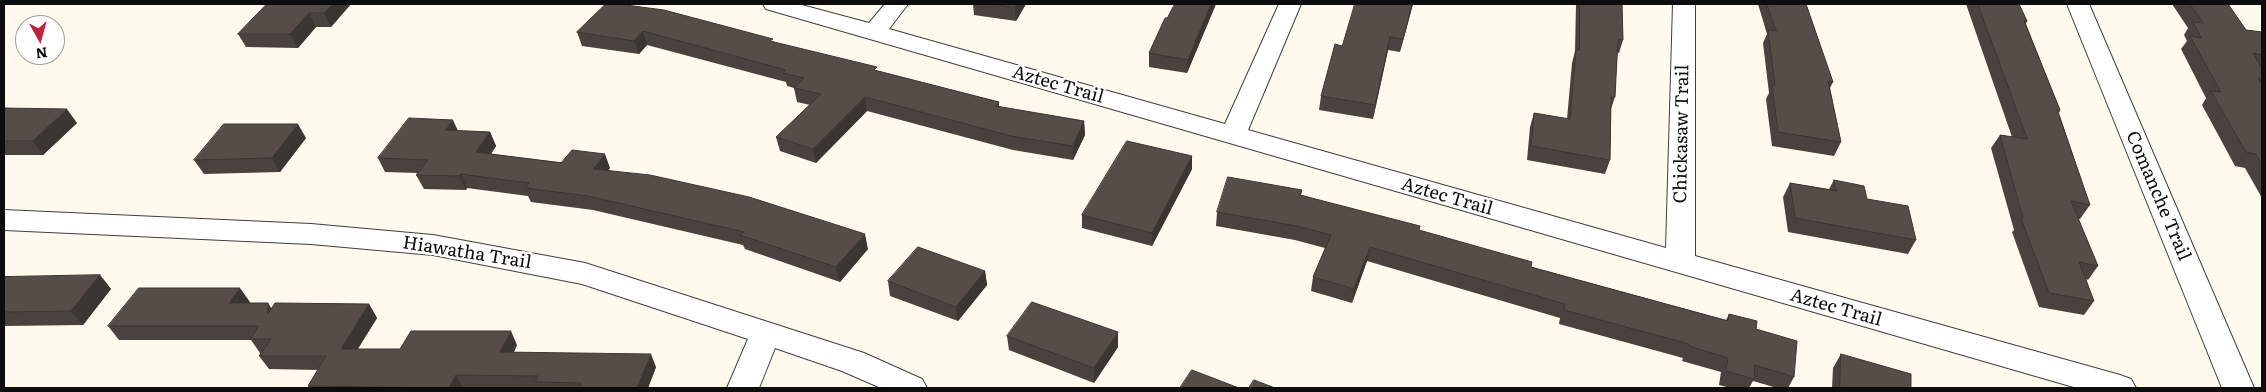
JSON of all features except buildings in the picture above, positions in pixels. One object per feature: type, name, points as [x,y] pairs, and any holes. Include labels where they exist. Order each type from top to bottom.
[{"type":"street","name":"Aztec Trail","points":[[774,4],[2120,388]]},
{"type":"street","points":[[874,32],[897,4]]},
{"type":"street","points":[[1233,136],[1290,4]]},
{"type":"street","name":"Chickasaw Trail","points":[[1680,263],[1684,4]]},
{"type":"street","name":"Comanche Trail","points":[[2078,4],[2238,388]]},
{"type":"street","name":"Hiawatha Trail","points":[[4,220],[311,234],[433,245],[585,274],[853,362],[911,388]]},
{"type":"street","points":[[743,388],[766,334]]}]
